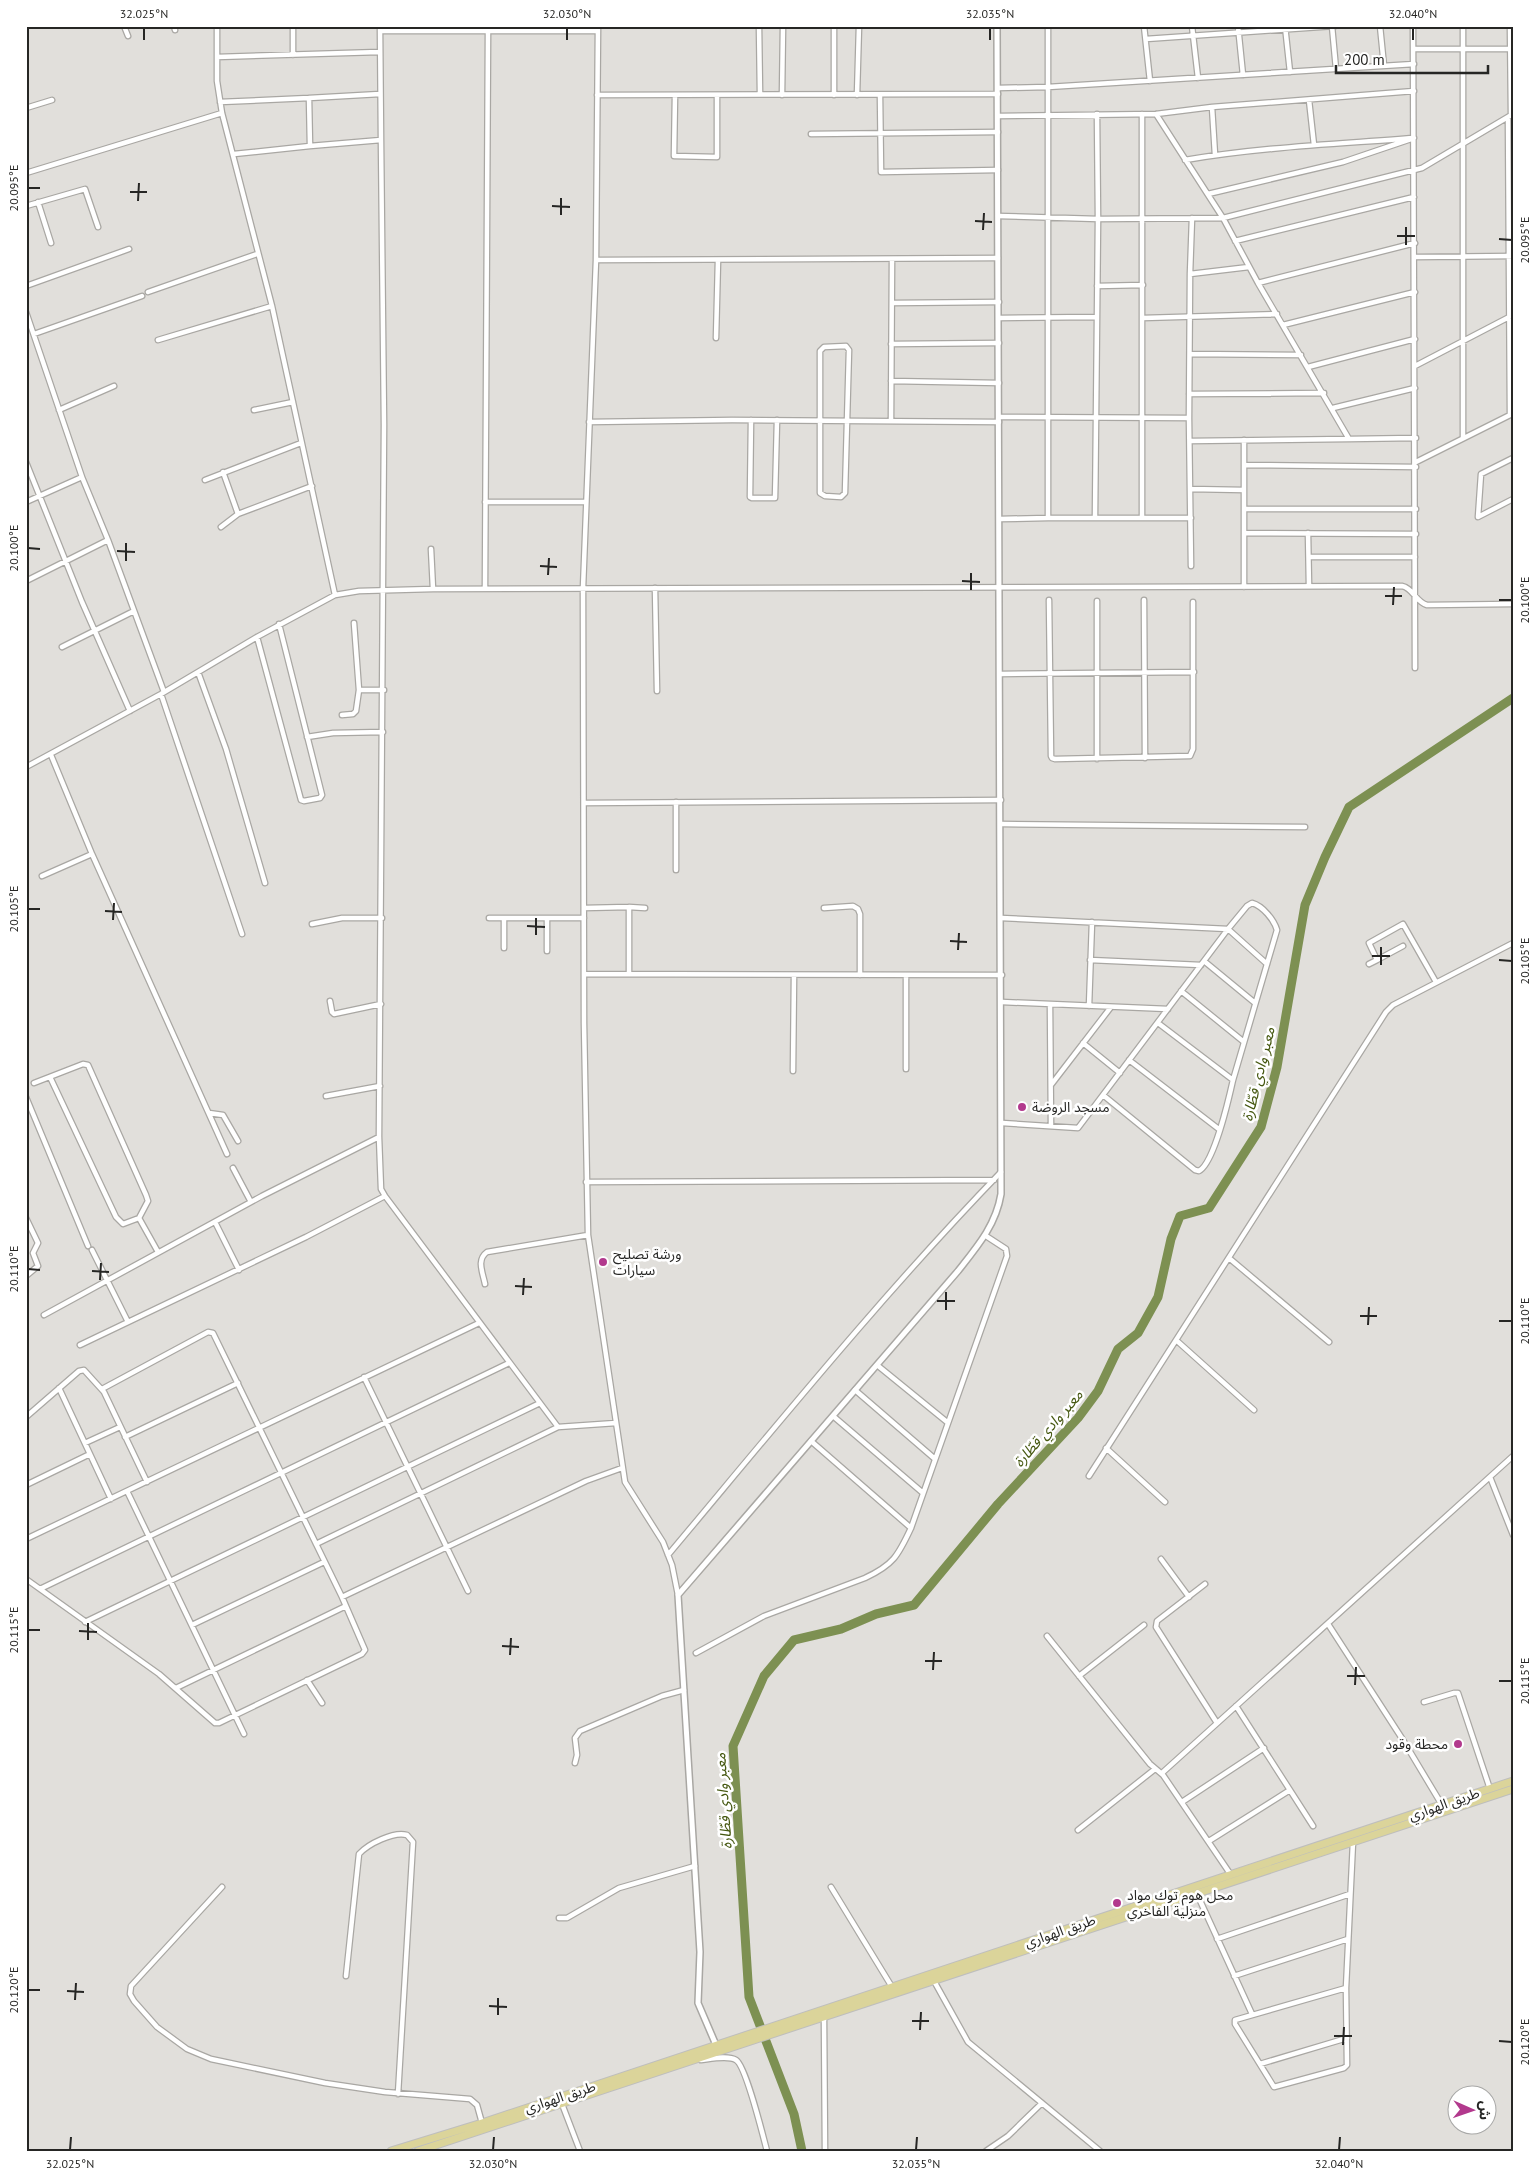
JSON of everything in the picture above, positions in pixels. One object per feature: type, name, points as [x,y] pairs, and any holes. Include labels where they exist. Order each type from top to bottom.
[{"type":"highway","name":"طريق الهواري","points":[[779,2029],[892,1987],[1513,1781]]},
{"type":"highway","name":"طريق الهواري","points":[[779,2029],[824,2018],[1513,1789]]},
{"type":"highway","points":[[1122,1910],[1125,1918]]},
{"type":"highway","points":[[730,2045],[779,2029]]},
{"type":"highway","name":"طريق الهواري","points":[[391,2151],[482,2123],[716,2045],[730,2045]]},
{"type":"highway","name":"طريق الهواري","points":[[418,2151],[695,2060],[730,2045]]},
{"type":"street","points":[[124,26],[128,36]]},
{"type":"street","points":[[217,26],[217,81],[222,113],[272,306],[335,595]]},
{"type":"street","points":[[293,26],[293,55]]},
{"type":"street","points":[[759,26],[760,94]]},
{"type":"street","points":[[782,95],[783,26]]},
{"type":"street","points":[[834,26],[834,95]]},
{"type":"street","points":[[857,95],[859,26]]},
{"type":"street","points":[[678,1595],[986,1236],[994,1220],[1000,1200],[1002,1171],[1002,975],[998,26]]},
{"type":"street","points":[[1048,26],[1048,518]]},
{"type":"street","points":[[1144,26],[1150,81]]},
{"type":"street","points":[[1192,26],[1198,78]]},
{"type":"street","points":[[1238,26],[1243,75]]},
{"type":"street","points":[[1146,39],[1333,26],[1336,70]]},
{"type":"street","points":[[1380,26],[1384,66]]},
{"type":"street","points":[[1414,26],[1415,668]]},
{"type":"street","points":[[1463,26],[1463,438]]},
{"type":"street","points":[[1244,465],[1416,464],[1512,414],[1510,116],[1512,49],[1510,26]]},
{"type":"street","points":[[1286,28],[1290,72]]},
{"type":"street","points":[[558,1427],[385,1196],[381,1188],[379,1137],[384,590],[380,29],[488,31],[515,29],[598,29],[596,260],[584,588],[584,974],[588,1235],[622,1468],[628,1490],[655,1528],[668,1554],[678,1595],[700,1952],[697,1994],[702,2012],[716,2045]]},
{"type":"street","points":[[485,588],[488,31]]},
{"type":"street","points":[[1414,50],[1512,49]]},
{"type":"street","points":[[217,57],[379,52]]},
{"type":"street","points":[[597,95],[880,95],[998,91],[1414,64]]},
{"type":"street","points":[[998,116],[1156,114],[1212,107],[1414,91]]},
{"type":"street","points":[[220,102],[380,94]]},
{"type":"street","points":[[675,95],[674,156],[716,157],[717,95]]},
{"type":"street","points":[[880,95],[881,172],[998,170]]},
{"type":"street","points":[[309,98],[310,146]]},
{"type":"street","points":[[26,108],[52,100]]},
{"type":"street","points":[[1309,100],[1314,145]]},
{"type":"street","points":[[1212,107],[1215,155]]},
{"type":"street","points":[[26,173],[222,113]]},
{"type":"street","points":[[1095,518],[1098,114]]},
{"type":"street","points":[[1142,114],[1144,217],[1142,518]]},
{"type":"street","points":[[1156,114],[1223,218],[1234,242],[1333,408],[1349,439]]},
{"type":"street","points":[[998,216],[1098,219],[1144,217],[1223,218],[1422,168],[1510,116]]},
{"type":"street","points":[[811,134],[998,132]]},
{"type":"street","points":[[1186,160],[1215,155],[1314,145],[1414,138]]},
{"type":"street","points":[[1208,194],[1343,162],[1414,138]]},
{"type":"street","points":[[234,154],[381,140]]},
{"type":"street","points":[[26,206],[85,188],[98,228]]},
{"type":"street","points":[[1234,242],[1414,198]]},
{"type":"street","points":[[38,202],[51,243]]},
{"type":"street","points":[[1191,566],[1189,394],[1192,218]]},
{"type":"street","points":[[1258,283],[1415,243]]},
{"type":"street","points":[[26,286],[129,249]]},
{"type":"street","points":[[148,292],[257,254]]},
{"type":"street","points":[[1415,257],[1511,256]]},
{"type":"street","points":[[596,260],[998,258]]},
{"type":"street","points":[[891,421],[892,259]]},
{"type":"street","points":[[716,338],[718,260]]},
{"type":"street","points":[[1190,274],[1249,267]]},
{"type":"street","points":[[1097,286],[1143,286]]},
{"type":"street","points":[[1283,325],[1415,292]]},
{"type":"street","points":[[34,334],[142,296]]},
{"type":"street","points":[[892,303],[998,302]]},
{"type":"street","points":[[158,340],[272,306]]},
{"type":"street","points":[[26,312],[82,478],[108,540],[134,611],[242,934]]},
{"type":"street","points":[[1143,318],[1277,314]]},
{"type":"street","points":[[1415,366],[1511,316]]},
{"type":"street","points":[[999,318],[1096,318]]},
{"type":"street","points":[[1308,367],[1415,339]]},
{"type":"street","points":[[891,344],[999,343]]},
{"type":"street","points":[[846,346],[849,350],[845,493],[841,497],[824,496],[820,493],[820,420],[820,351],[824,347],[846,346]]},
{"type":"street","points":[[1190,354],[1301,355]]},
{"type":"street","points":[[891,381],[999,383]]},
{"type":"street","points":[[59,410],[114,386]]},
{"type":"street","points":[[1333,408],[1415,388]]},
{"type":"street","points":[[1189,394],[1324,394]]},
{"type":"street","points":[[254,410],[293,402]]},
{"type":"street","points":[[590,422],[1189,418]]},
{"type":"street","points":[[751,420],[750,497],[752,498],[775,498],[777,420]]},
{"type":"street","points":[[1190,441],[1416,438]]},
{"type":"street","points":[[1244,440],[1244,587]]},
{"type":"street","points":[[205,480],[301,443]]},
{"type":"street","points":[[1513,458],[1480,474],[1478,517],[1513,499]]},
{"type":"street","points":[[26,462],[94,630],[130,710]]},
{"type":"street","points":[[223,472],[238,514]]},
{"type":"street","points":[[26,502],[82,478]]},
{"type":"street","points":[[221,527],[238,514],[312,486]]},
{"type":"street","points":[[1190,489],[1244,490]]},
{"type":"street","points":[[485,502],[586,502]]},
{"type":"street","points":[[1244,509],[1416,509]]},
{"type":"street","points":[[1000,519],[1191,518]]},
{"type":"street","points":[[1244,533],[1416,534]]},
{"type":"street","points":[[1308,533],[1309,586]]},
{"type":"street","points":[[26,581],[108,540]]},
{"type":"street","points":[[431,549],[433,589]]},
{"type":"street","points":[[1309,557],[1415,558]]},
{"type":"street","points":[[26,767],[162,693],[279,624],[335,595],[360,591],[485,588],[1402,586],[1409,588],[1422,604],[1427,605],[1513,604]]},
{"type":"street","points":[[655,588],[657,691]]},
{"type":"street","points":[[1049,600],[1052,758],[1187,758],[1192,754],[1193,602]]},
{"type":"street","points":[[1097,600],[1098,758]]},
{"type":"street","points":[[1144,600],[1146,758]]},
{"type":"street","points":[[62,646],[134,611]]},
{"type":"street","points":[[342,715],[353,714],[356,711],[359,690],[354,623]]},
{"type":"street","points":[[257,637],[301,800],[320,798],[322,795],[279,624]]},
{"type":"street","points":[[198,672],[226,749],[265,883]]},
{"type":"street","points":[[1000,674],[1194,672]]},
{"type":"street","points":[[359,690],[384,690]]},
{"type":"street","points":[[307,738],[333,733],[383,732]]},
{"type":"street","points":[[51,755],[92,854],[227,1154]]},
{"type":"street","points":[[584,803],[1001,800]]},
{"type":"street","points":[[676,802],[676,870]]},
{"type":"street","points":[[1001,824],[1305,827]]},
{"type":"street","points":[[42,876],[92,854]]},
{"type":"street","points":[[1002,1123],[1077,1128],[1228,929],[1247,906],[1252,903],[1257,904],[1275,923],[1277,930],[1220,1130],[1203,1170],[1199,1171],[1103,1095]]},
{"type":"street","points":[[824,908],[853,906],[858,909],[860,975]]},
{"type":"street","points":[[629,907],[629,974]]},
{"type":"street","points":[[584,908],[644,908]]},
{"type":"street","points":[[312,924],[342,918],[382,918]]},
{"type":"street","points":[[488,918],[584,918]]},
{"type":"street","points":[[504,918],[504,948]]},
{"type":"street","points":[[1001,918],[1228,929],[1267,964]]},
{"type":"street","points":[[547,919],[547,951]]},
{"type":"street","points":[[1089,1006],[1092,922]]},
{"type":"street","points":[[1377,960],[1369,943],[1403,924],[1436,982]]},
{"type":"street","points":[[1089,1476],[1386,1012],[1393,1005],[1513,942]]},
{"type":"street","points":[[1368,964],[1404,946]]},
{"type":"street","points":[[1090,960],[1202,963],[1256,1003]]},
{"type":"street","points":[[584,974],[1002,975]]},
{"type":"street","points":[[793,1070],[794,975]]},
{"type":"street","points":[[906,975],[906,1069]]},
{"type":"street","points":[[1181,991],[1244,1042]]},
{"type":"street","points":[[330,1001],[334,1014],[381,1004]]},
{"type":"street","points":[[1002,1002],[1168,1009]]},
{"type":"street","points":[[1050,1004],[1050,1126]]},
{"type":"street","points":[[1050,1086],[1111,1007]]},
{"type":"street","points":[[1158,1022],[1233,1080]]},
{"type":"street","points":[[1084,1043],[1120,1073]]},
{"type":"street","points":[[1130,1060],[1220,1130]]},
{"type":"street","points":[[34,1083],[83,1064],[88,1065],[148,1201],[139,1218],[120,1224],[50,1077]]},
{"type":"street","points":[[326,1096],[380,1086]]},
{"type":"street","points":[[26,1097],[88,1246]]},
{"type":"street","points":[[209,1114],[223,1115],[238,1141]]},
{"type":"street","points":[[44,1315],[251,1202],[379,1137]]},
{"type":"street","points":[[233,1168],[251,1202]]},
{"type":"street","points":[[668,1554],[853,1335],[1002,1171]]},
{"type":"street","points":[[586,1182],[994,1180]]},
{"type":"street","points":[[80,1345],[346,1218],[385,1196]]},
{"type":"street","points":[[26,1218],[38,1243],[33,1253],[38,1266],[26,1276]]},
{"type":"street","points":[[139,1218],[158,1252]]},
{"type":"street","points":[[215,1222],[239,1270]]},
{"type":"street","points":[[485,1284],[480,1262],[483,1255],[487,1252],[588,1235]]},
{"type":"street","points":[[696,1653],[764,1616],[880,1571],[895,1560],[911,1528],[1006,1256],[1006,1249],[986,1236]]},
{"type":"street","points":[[92,1250],[128,1322]]},
{"type":"street","points":[[1229,1258],[1328,1342]]},
{"type":"street","points":[[26,1539],[479,1322]]},
{"type":"street","points":[[26,1579],[176,1688],[213,1722],[219,1723],[235,1716],[364,1652],[365,1647],[342,1597],[214,1334],[210,1331],[102,1389]]},
{"type":"street","points":[[1176,1340],[1254,1410]]},
{"type":"street","points":[[40,1589],[509,1363]]},
{"type":"street","points":[[877,1365],[947,1422]]},
{"type":"street","points":[[26,1417],[82,1370],[102,1389],[147,1482]]},
{"type":"street","points":[[364,1378],[468,1591]]},
{"type":"street","points":[[125,1437],[238,1383]]},
{"type":"street","points":[[59,1388],[111,1499]]},
{"type":"street","points":[[855,1390],[935,1459]]},
{"type":"street","points":[[86,1622],[540,1403]]},
{"type":"street","points":[[833,1416],[922,1493]]},
{"type":"street","points":[[316,1544],[558,1427],[616,1423]]},
{"type":"street","points":[[85,1444],[120,1427]]},
{"type":"street","points":[[811,1441],[911,1528]]},
{"type":"street","points":[[1106,1448],[1165,1502]]},
{"type":"street","points":[[26,1485],[90,1454]]},
{"type":"street","points":[[1162,1773],[1513,1456]]},
{"type":"street","points":[[342,1597],[586,1481],[622,1468]]},
{"type":"street","points":[[1490,1477],[1513,1535]]},
{"type":"street","points":[[127,1491],[244,1734]]},
{"type":"street","points":[[1161,1559],[1189,1597]]},
{"type":"street","points":[[192,1625],[324,1562]]},
{"type":"street","points":[[1204,1584],[1157,1622],[1156,1627],[1217,1723]]},
{"type":"street","points":[[176,1688],[346,1606]]},
{"type":"street","points":[[1328,1624],[1404,1740],[1442,1805]]},
{"type":"street","points":[[1080,1676],[1144,1625]]},
{"type":"street","points":[[1047,1636],[1155,1769],[1162,1773],[1231,1875]]},
{"type":"street","points":[[307,1680],[322,1702]]},
{"type":"street","points":[[575,1764],[577,1755],[575,1738],[580,1731],[662,1696],[684,1690]]},
{"type":"street","points":[[1424,1702],[1454,1692],[1458,1694],[1490,1789]]},
{"type":"street","points":[[1236,1706],[1313,1826]]},
{"type":"street","points":[[1182,1802],[1264,1748]]},
{"type":"street","points":[[1078,1830],[1155,1769]]},
{"type":"street","points":[[1209,1841],[1290,1790]]},
{"type":"street","points":[[346,1976],[359,1854],[364,1848],[375,1842],[405,1834],[412,1842],[398,2094]]},
{"type":"street","points":[[1346,1988],[1237,2019],[1235,2022],[1276,2087],[1344,2068],[1348,2063],[1346,1988],[1353,1842]]},
{"type":"street","points":[[558,1918],[567,1918],[619,1888],[695,1866]]},
{"type":"street","points":[[222,1886],[132,1982],[130,1994],[134,2002],[170,2038],[200,2055],[222,2062],[325,2083],[398,2094],[470,2099],[477,2105],[482,2123]]},
{"type":"street","points":[[831,1887],[892,1987]]},
{"type":"street","points":[[1196,1894],[1252,2014]]},
{"type":"street","points":[[1217,1939],[1350,1894]]},
{"type":"street","points":[[1234,1976],[1348,1939]]},
{"type":"street","points":[[934,1981],[968,2042],[1100,2151]]},
{"type":"street","points":[[824,2018],[825,2151]]},
{"type":"street","points":[[1260,2064],[1347,2038]]},
{"type":"street","points":[[695,2060],[731,2059],[739,2063],[747,2083],[767,2151]]},
{"type":"street","points":[[986,2151],[1008,2136],[1042,2103]]},
{"type":"street","points":[[562,2104],[580,2151]]},
{"type":"waterway","name":"معبر وادي قطّارة","points":[[802,2151],[794,2114],[749,1997],[733,1746],[764,1676],[794,1640],[841,1629],[876,1614],[914,1605],[998,1504],[1078,1418],[1098,1391],[1118,1349],[1138,1333],[1158,1297],[1171,1239],[1180,1216],[1209,1208],[1261,1127],[1277,1067],[1305,905],[1349,807],[1513,698]]},
{"type":"place","name":"مسجد الروضة","points":[[1022,1107]]},
{"type":"place","name":"ورشة تصليح سيارات","points":[[603,1262]]},
{"type":"place","name":"محطة وقود","points":[[1458,1744]]},
{"type":"place","name":"محل هوم توك مواد منزلية الفاخري","points":[[1117,1903]]}]
